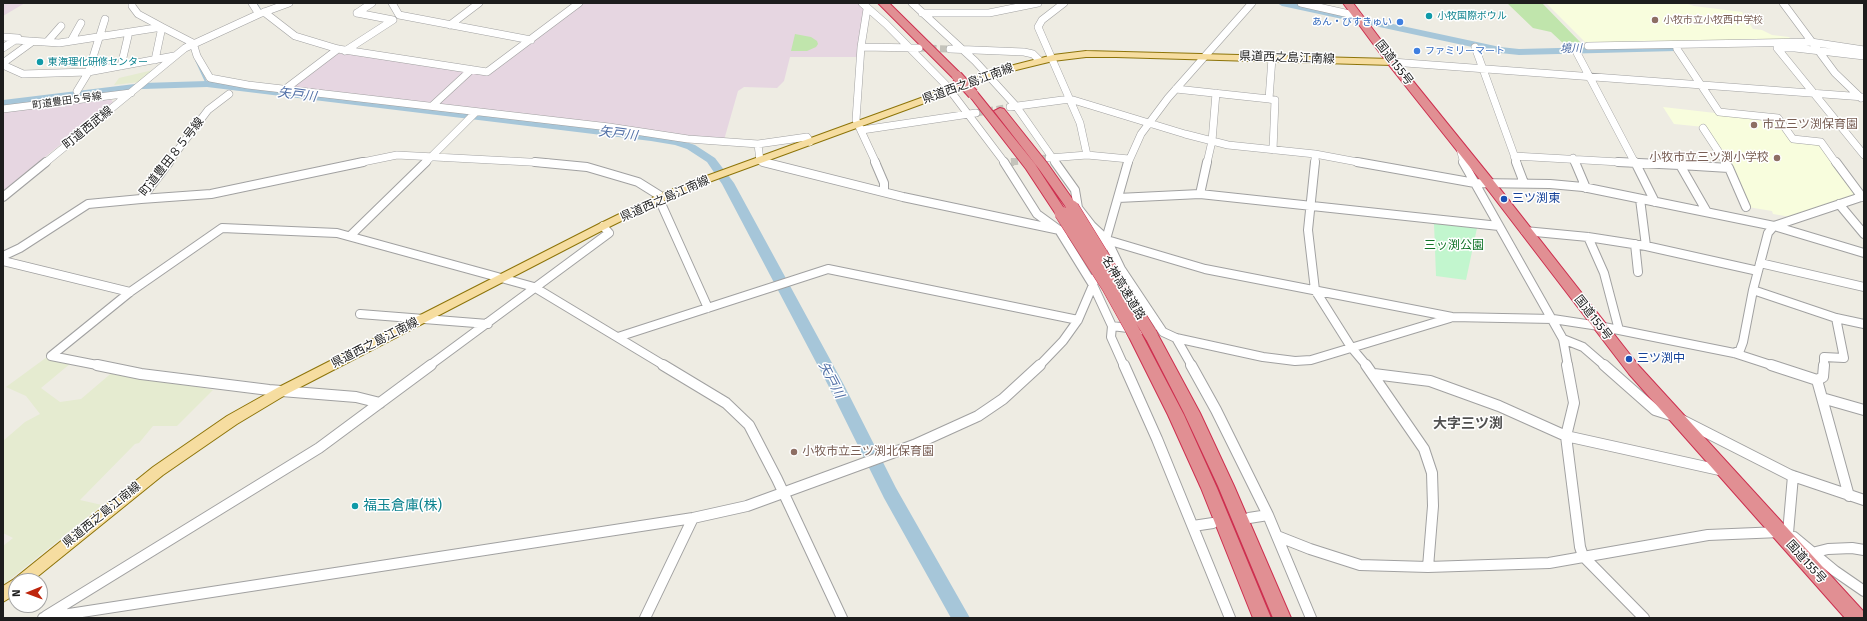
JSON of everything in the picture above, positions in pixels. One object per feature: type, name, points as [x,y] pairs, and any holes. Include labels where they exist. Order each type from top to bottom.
[{"type":"highway","name":"名神高速道路","points":[[883,3],[962,75]]},
{"type":"highway","name":"名神高速道路","points":[[894,3],[978,93],[1031,167],[1066,210],[1157,334],[1226,486],[1282,618]]},
{"type":"highway","name":"国道155号","points":[[1348,3],[1392,62],[1459,145],[1482,183],[1525,231],[1634,370],[1724,471],[1783,532],[1857,618]]},
{"type":"highway","name":"名神高速道路","points":[[1066,210],[1134,333],[1176,415],[1209,488],[1262,618]]},
{"type":"main road","name":"県道西之島江南線","points":[[30,573],[115,504],[187,450],[232,420],[282,391],[603,226],[661,198],[706,180],[810,142],[861,127],[951,90],[1039,60],[1098,54],[1392,62]]},
{"type":"street","points":[[132,3],[132,6],[138,14],[193,43],[197,56],[210,78],[284,90],[609,127],[688,139],[758,144],[807,138],[810,142]]},
{"type":"street","points":[[252,3],[262,13],[295,36],[342,50],[488,72],[579,3]]},
{"type":"street","name":"町道西武線","points":[[3,197],[193,43],[289,3]]},
{"type":"street","points":[[284,90],[342,50],[393,20],[357,13],[372,3]]},
{"type":"street","points":[[392,3],[399,15],[531,40]]},
{"type":"street","points":[[450,25],[479,3]]},
{"type":"street","points":[[862,3],[867,9],[886,24],[972,113],[1008,162],[1037,214],[1059,230],[1093,284],[1112,326],[1111,337],[1157,439],[1230,618]]},
{"type":"street","points":[[912,3],[964,50],[990,76],[1075,190],[1078,208],[1092,226],[1107,240],[1120,269],[1157,334]]},
{"type":"street","points":[[922,13],[990,12],[1038,3]]},
{"type":"street","points":[[1064,3],[1042,20],[1038,27],[1053,58],[1080,123],[1087,155]]},
{"type":"street","points":[[43,618],[693,518],[747,506],[784,494],[878,459],[954,428],[978,416],[1003,399],[1033,373],[1063,341],[1078,320],[1093,284],[1107,240],[1129,159],[1148,123],[1252,3]]},
{"type":"street","points":[[1301,3],[1360,20]]},
{"type":"street","points":[[1783,3],[1835,73],[1863,98]]},
{"type":"street","points":[[867,9],[861,48],[856,120],[861,127],[884,183],[884,192]]},
{"type":"street","points":[[77,91],[88,73],[98,37],[105,19]]},
{"type":"street","points":[[71,41],[81,23]]},
{"type":"street","points":[[47,42],[61,26]]},
{"type":"street","points":[[3,48],[15,40],[32,42],[71,41],[162,27]]},
{"type":"street","points":[[155,60],[162,27]]},
{"type":"street","points":[[121,66],[129,32]]},
{"type":"street","points":[[3,37],[18,38],[15,40]]},
{"type":"street","points":[[32,42],[3,64],[23,74],[88,73],[174,57]]},
{"type":"street","points":[[1588,46],[1814,46],[1864,50]]},
{"type":"street","points":[[1864,56],[1814,46],[1777,48],[1864,155]]},
{"type":"street","points":[[1475,47],[1524,184]]},
{"type":"street","points":[[861,48],[919,48]]},
{"type":"street","points":[[950,49],[1024,52],[1032,54],[1039,60]]},
{"type":"street","points":[[1677,49],[1719,112],[1778,118],[1793,139],[1821,142],[1863,197],[1774,226],[1768,233],[1753,290],[1743,342],[1740,350],[1734,353]]},
{"type":"street","points":[[1577,53],[1655,202]]},
{"type":"street","points":[[1269,99],[1272,58]]},
{"type":"street","points":[[1392,62],[1701,84],[1863,98]]},
{"type":"street","points":[[432,106],[471,70]]},
{"type":"street","name":"町道豊田５号線","points":[[3,109],[136,88]]},
{"type":"street","points":[[1176,89],[1275,100],[1273,150]]},
{"type":"street","points":[[1200,194],[1212,141],[1216,93]]},
{"type":"street","name":"町道豊田８５号線","points":[[3,256],[20,248],[88,204],[141,199],[208,110],[229,94]]},
{"type":"street","points":[[1013,107],[1070,99],[1148,123],[1228,145],[1315,154],[1482,183],[1586,188],[1774,226],[1864,253]]},
{"type":"street","points":[[350,236],[476,113]]},
{"type":"street","points":[[861,127],[972,113]]},
{"type":"street","points":[[1703,128],[1729,168],[1746,207]]},
{"type":"street","points":[[758,144],[760,161],[884,192],[1107,240],[1205,269],[1452,317],[1553,319],[1598,326],[1734,353],[1817,380],[1823,377],[1824,357],[1844,358],[1836,318]]},
{"type":"street","points":[[1315,154],[1314,180],[1308,230],[1315,290],[1352,347],[1374,374],[1424,449],[1432,473],[1433,506],[1428,567]]},
{"type":"street","points":[[1050,158],[1087,155],[1129,159]]},
{"type":"street","points":[[141,199],[211,194],[386,156],[432,156],[542,162],[587,167],[638,182],[661,198],[708,308]]},
{"type":"street","points":[[1514,156],[1573,158],[1729,168]]},
{"type":"street","points":[[1573,158],[1586,188]]},
{"type":"street","points":[[1680,165],[1707,212]]},
{"type":"street","points":[[1482,183],[1499,226],[1563,338],[1574,403],[1566,436],[1580,547],[1583,556],[1644,618]]},
{"type":"street","points":[[1118,198],[1200,194],[1499,226]]},
{"type":"street","points":[[1640,199],[1646,246]]},
{"type":"street","points":[[1839,204],[1864,234]]},
{"type":"street","points":[[43,618],[320,448],[380,402],[488,324],[534,287],[609,233],[603,226]]},
{"type":"street","points":[[380,402],[356,397],[282,391],[141,374],[51,356],[130,292],[222,228],[337,233],[534,287],[726,403],[749,425],[784,494],[842,618]]},
{"type":"street","points":[[1525,231],[1588,237],[1634,244],[1864,287]]},
{"type":"street","points":[[1588,237],[1604,273],[1619,330]]},
{"type":"street","points":[[1634,244],[1638,272]]},
{"type":"street","points":[[3,261],[130,292]]},
{"type":"street","points":[[618,337],[828,269],[1078,320]]},
{"type":"street","points":[[1753,290],[1836,318],[1864,324]]},
{"type":"street","points":[[360,314],[488,324]]},
{"type":"street","points":[[1112,326],[1176,338],[1263,358],[1295,361],[1311,360],[1452,317]]},
{"type":"street","points":[[1176,338],[1216,410],[1268,515],[1311,618]]},
{"type":"street","points":[[1563,338],[1583,347],[1655,410],[1674,416],[1793,476],[1864,500]]},
{"type":"street","points":[[1374,374],[1430,381],[1500,406],[1566,436],[1724,471]]},
{"type":"street","points":[[1817,380],[1849,496]]},
{"type":"street","points":[[1822,398],[1864,410]]},
{"type":"street","points":[[1783,532],[1793,476]]},
{"type":"street","points":[[1250,518],[1268,515]]},
{"type":"street","points":[[645,618],[693,518]]},
{"type":"street","points":[[1193,526],[1213,523]]},
{"type":"street","points":[[1277,536],[1310,549],[1360,565],[1428,567],[1549,563],[1708,535],[1783,532],[1864,591]]},
{"type":"street","points":[[1812,553],[1828,549],[1852,548],[1864,550]]},
{"type":"shaded area","points":[[3,3],[25,3],[3,16]]},
{"type":"shaded area","points":[[583,3],[859,3],[866,9],[861,57],[790,57],[784,81],[777,88],[744,87],[738,91],[724,140],[436,105],[471,73],[489,74]]},
{"type":"shaded area","name":"小牧市立小牧西中学校","points":[[1546,3],[1685,3],[1694,6],[1742,12],[1753,29],[1762,30],[1772,35],[1789,37],[1792,40],[1588,45]]},
{"type":"shaded area","points":[[345,53],[466,72],[432,105],[290,89],[335,54]]},
{"type":"shaded area","points":[[153,70],[139,82],[114,85],[119,78]]},
{"type":"shaded area","points":[[109,97],[113,102],[3,191],[3,111]]},
{"type":"shaded area","name":"小牧市立三ツ渕小学校","points":[[1663,107],[1776,120],[1789,138],[1820,145],[1856,194],[1791,217],[1773,214],[1772,211],[1748,207],[1704,127],[1674,124]]},
{"type":"shaded area","points":[[47,357],[71,363],[41,388],[60,402],[81,399],[115,370],[213,390],[177,426],[153,426],[139,443],[135,444],[80,500],[102,505],[18,573],[8,573],[8,581],[3,585],[3,546],[13,538],[3,533],[3,441],[25,422],[40,414],[26,396],[6,387]]},
{"type":"green space","points":[[1507,3],[1542,3],[1583,45],[1566,46],[1551,32],[1533,28]]},
{"type":"green space","points":[[795,34],[811,37],[817,41],[818,44],[816,47],[807,51],[791,51]]},
{"type":"green space","name":"三ッ渕公園","points":[[1434,223],[1477,228],[1466,280],[1436,276]]},
{"type":"waterway","points":[[256,3],[261,11]]},
{"type":"waterway","name":"境川","points":[[1282,3],[1500,50],[1519,52],[1676,48]]},
{"type":"waterway","name":"境川","points":[[1789,45],[1844,50]]},
{"type":"waterway","points":[[196,60],[207,84]]},
{"type":"waterway","name":"矢戸川","points":[[3,103],[143,86],[207,84],[651,138],[677,142],[691,147],[711,160],[728,183],[836,385],[890,493],[961,618]]},
{"type":"tunnel","points":[[919,48],[950,49]]},
{"type":"tunnel","points":[[976,113],[1010,107]]},
{"type":"tunnel","points":[[1014,162],[1011,162],[1047,158]]},
{"type":"place","name":"小牧国際ボウル","points":[[1429,16]]},
{"type":"place","name":"小牧市立小牧西中学校","points":[[1655,20]]},
{"type":"place","name":"あん・びすきゅい","points":[[1400,22]]},
{"type":"place","name":"ファミリーマート","points":[[1417,51]]},
{"type":"place","name":"東海理化研修センター","points":[[40,62]]},
{"type":"place","name":"市立三ツ渕保育園","points":[[1754,125]]},
{"type":"place","name":"小牧市立三ツ渕小学校","points":[[1777,158]]},
{"type":"place","name":"三ツ渕東","points":[[1504,199]]},
{"type":"place","name":"三ツ渕中","points":[[1629,359]]},
{"type":"place","name":"小牧市立三ツ渕北保育園","points":[[794,452]]},
{"type":"place","name":"福玉倉庫(株)","points":[[355,506]]},
{"type":"district","name":"大字三ツ渕","points":[[1468,424]]}]
